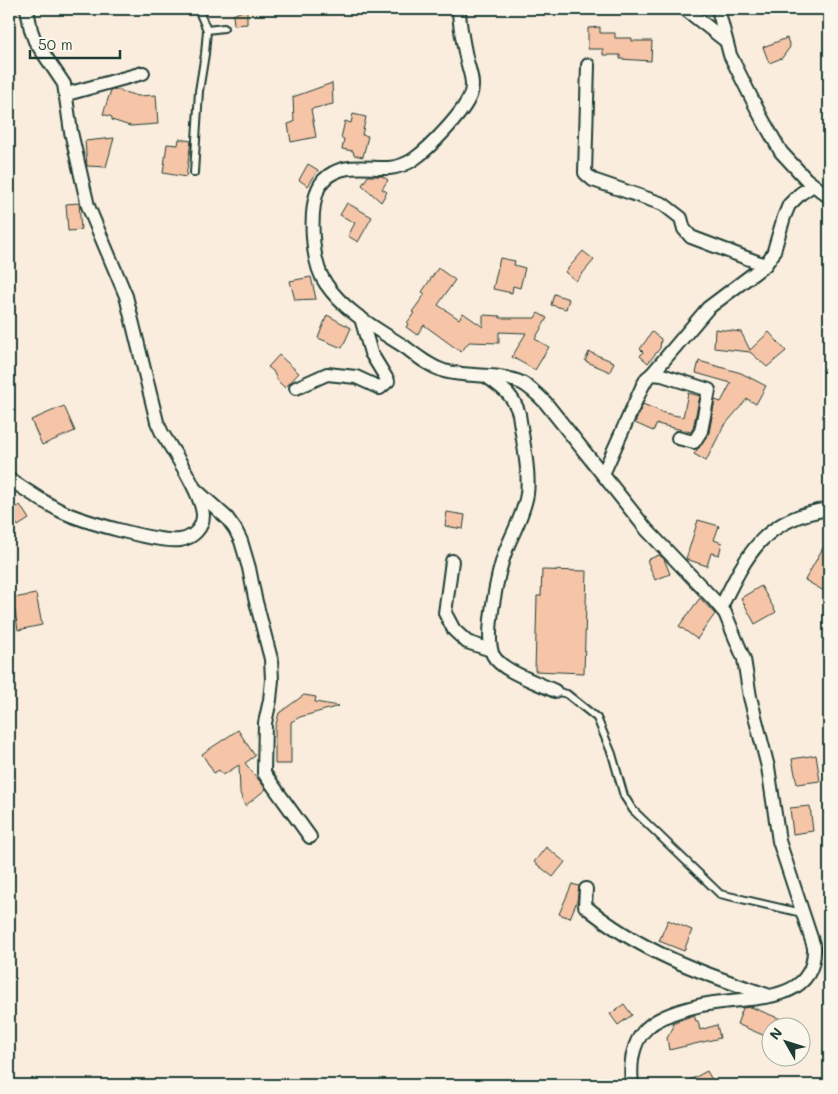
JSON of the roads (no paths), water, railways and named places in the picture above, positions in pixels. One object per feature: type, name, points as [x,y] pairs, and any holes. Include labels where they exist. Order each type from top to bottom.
[{"type":"street","points":[[9,479],[62,511],[84,520],[160,539],[178,540],[187,538],[197,532],[202,525],[202,505],[162,433],[158,422],[126,296],[88,206],[71,132],[67,94],[64,84],[35,41],[26,9]]},
{"type":"street","points":[[459,9],[472,85],[469,97],[461,110],[421,153],[407,163],[391,168],[345,168],[326,178],[319,188],[314,213],[314,244],[318,268],[325,283],[342,303],[361,318],[437,368],[462,374],[515,380],[536,393],[647,530],[721,607],[744,660],[750,697],[768,768],[779,841],[814,947],[812,966],[806,978],[790,990],[769,996],[720,1002],[676,1013],[647,1027],[636,1043],[631,1066],[632,1085]]},
{"type":"street","points":[[685,9],[726,41]]},
{"type":"street","points":[[718,9],[730,55],[781,152],[795,169],[829,197]]},
{"type":"street","points":[[588,65],[585,173],[593,180],[663,204],[681,218],[684,230],[691,236],[765,265]]},
{"type":"street","points":[[67,94],[143,73]]},
{"type":"street","points":[[603,474],[647,378],[708,308],[765,265],[773,254],[789,205],[813,185]]},
{"type":"street","points":[[296,388],[327,374],[356,377],[380,388],[388,381],[371,353],[361,318]]},
{"type":"street","points":[[652,374],[662,375],[709,390],[701,431],[694,442],[678,438]]},
{"type":"street","points":[[486,376],[508,392],[517,405],[527,482],[525,503],[515,532],[505,552],[498,580],[491,616],[492,650],[502,666],[555,691]]},
{"type":"street","points":[[193,486],[227,518],[241,541],[271,659],[272,680],[265,723],[264,773],[310,837]]},
{"type":"street","points":[[721,607],[746,559],[761,540],[774,529],[793,518],[829,509]]},
{"type":"street","points":[[452,561],[445,613],[454,630],[467,642],[492,650]]},
{"type":"street","points":[[586,889],[585,906],[608,925],[646,948],[678,963],[769,996]]},
{"type":"lane","points":[[194,173],[199,91],[207,30],[198,9]]},
{"type":"lane","points":[[207,30],[224,28]]},
{"type":"lane","points":[[555,691],[568,694],[597,718],[612,754],[624,796],[633,810],[720,894],[803,913]]}]
